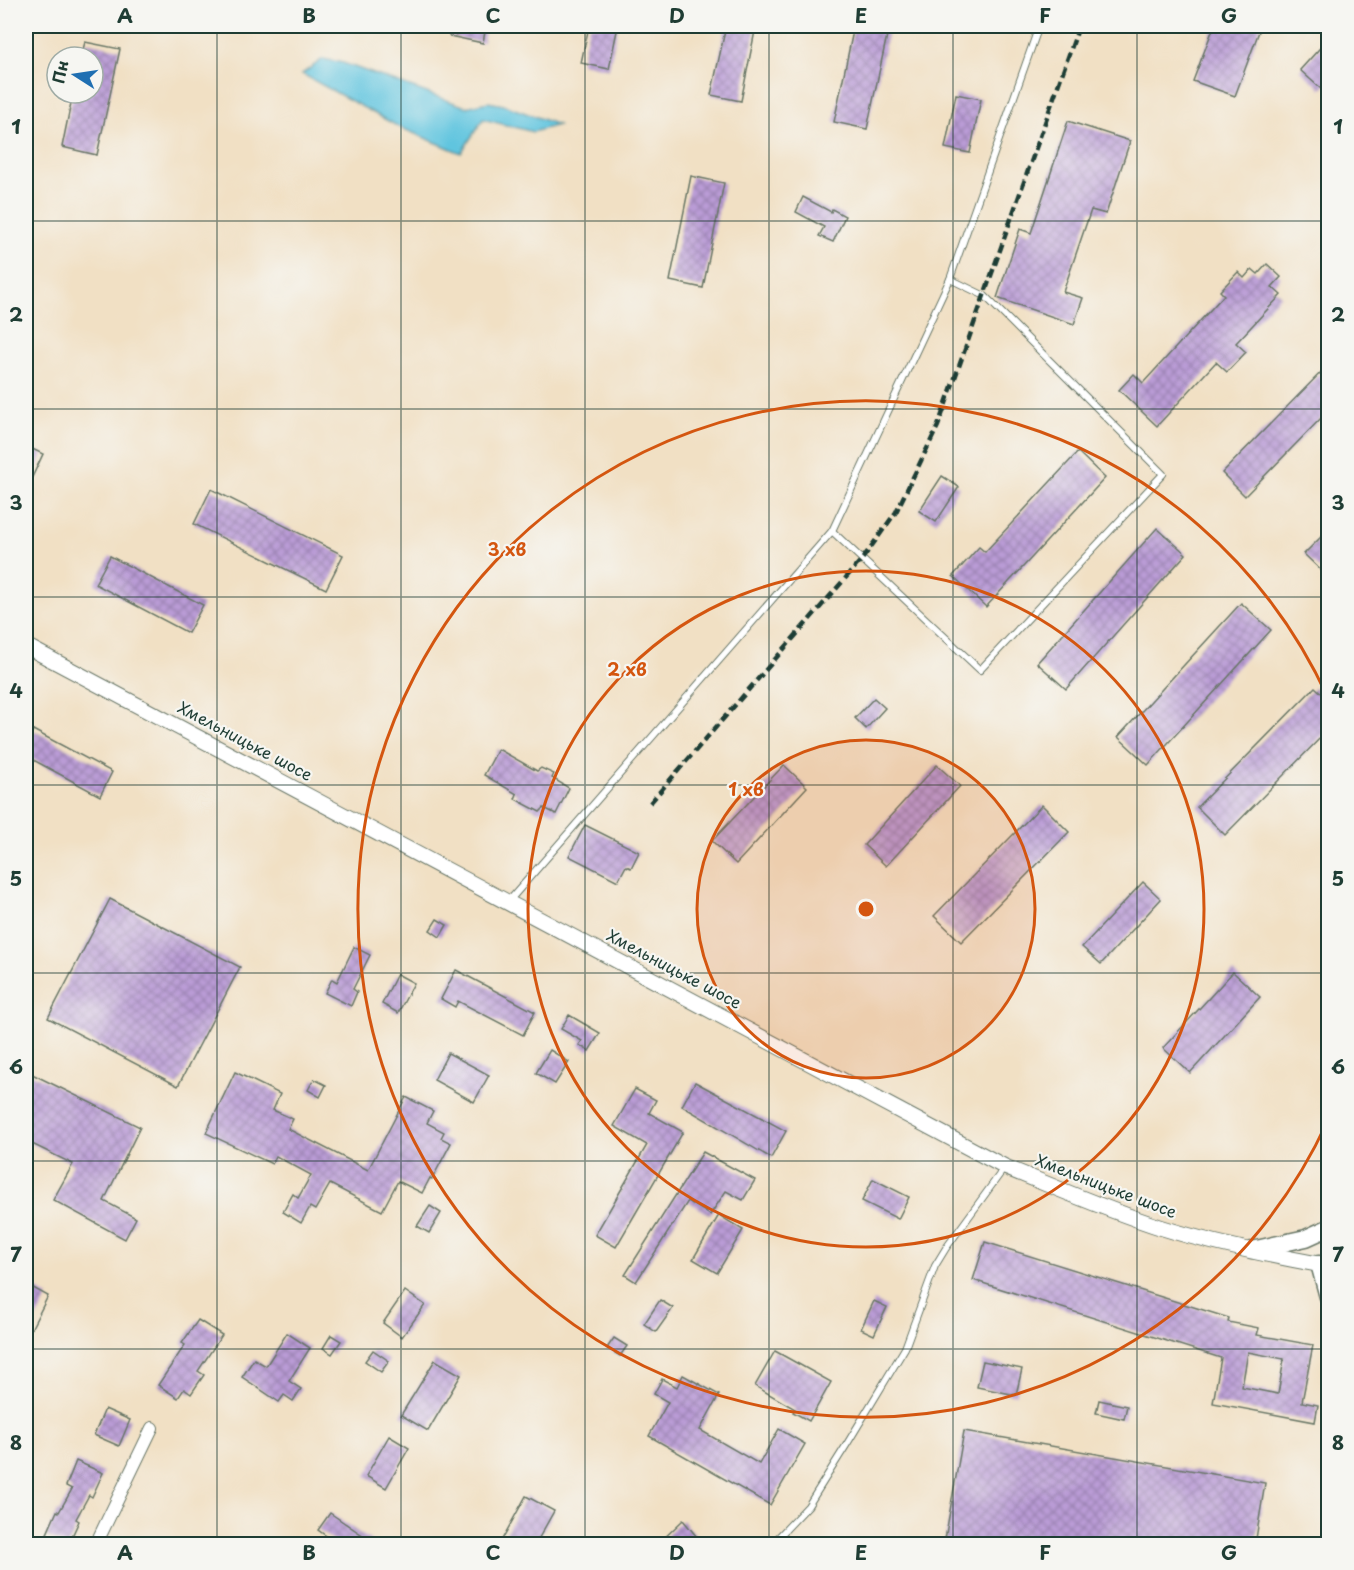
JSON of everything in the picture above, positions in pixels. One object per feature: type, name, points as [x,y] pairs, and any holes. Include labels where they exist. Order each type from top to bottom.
[{"type":"main road","points":[[1252,1250],[1306,1238],[1329,1228]]},
{"type":"main road","points":[[1324,1265],[1329,1297]]},
{"type":"street","name":"Хмельницьке шосе","points":[[26,646],[509,901],[1005,1167],[1128,1216],[1210,1241],[1324,1265]]},
{"type":"street","points":[[96,1545],[152,1428]]},
{"type":"lane","points":[[509,901],[832,531],[950,279],[1039,26]]},
{"type":"lane","points":[[832,531],[981,670],[1162,474],[985,296],[950,279]]},
{"type":"lane","points":[[772,1545],[807,1506],[847,1444],[905,1348],[935,1266],[1005,1167]]},
{"type":"water","points":[[323,59],[343,63],[466,107],[488,102],[504,105],[558,125],[533,132],[483,119],[461,153],[399,127],[302,74]]},
{"type":"building","points":[[451,26],[486,26],[483,43],[449,36]]},
{"type":"building","points":[[589,26],[618,26],[609,69],[581,63]]},
{"type":"building","points":[[726,26],[756,26],[741,101],[711,95]]},
{"type":"building","points":[[854,26],[889,26],[867,129],[834,122]]},
{"type":"building","points":[[1214,26],[1261,26],[1235,96],[1193,81]]},
{"type":"building","points":[[1329,38],[1329,80],[1321,89],[1300,70]]},
{"type":"building","points":[[85,42],[100,45],[84,45]]},
{"type":"building","points":[[105,46],[120,49],[97,155],[62,147],[71,105],[105,105]]},
{"type":"building","points":[[956,94],[981,99],[970,153],[945,148]]},
{"type":"building","points":[[1068,121],[1130,141],[1106,214],[1091,210],[1063,292],[1083,298],[1074,324],[997,298],[1020,229],[1031,233]]},
{"type":"building","points":[[691,176],[724,183],[703,288],[670,281]]},
{"type":"building","points":[[803,197],[831,212],[832,209],[845,216],[833,242],[819,236],[824,227],[796,212]]},
{"type":"building","points":[[1267,264],[1281,277],[1272,287],[1281,295],[1236,343],[1246,352],[1227,372],[1216,362],[1157,426],[1119,390],[1134,374],[1143,383],[1224,295],[1220,291],[1238,272],[1244,278],[1252,269],[1258,274]]},
{"type":"building","points":[[1329,364],[1329,410],[1245,496],[1222,473]]},
{"type":"building","points":[[26,446],[43,454],[26,490]]},
{"type":"building","points":[[1078,452],[1105,478],[986,607],[953,576],[979,547],[985,552]]},
{"type":"building","points":[[942,476],[959,487],[936,522],[919,511]]},
{"type":"building","points":[[211,489],[343,555],[326,589],[194,524]]},
{"type":"building","points":[[1157,528],[1186,554],[1066,689],[1037,663]]},
{"type":"building","points":[[1329,529],[1329,578],[1304,554]]},
{"type":"building","points":[[110,556],[203,605],[188,633],[95,584]]},
{"type":"building","points":[[1241,603],[1271,630],[1148,765],[1118,737]]},
{"type":"building","points":[[1315,687],[1329,700],[1329,729],[1225,835],[1197,807]]},
{"type":"building","points":[[874,698],[885,708],[866,729],[855,718]]},
{"type":"building","points":[[33,730],[112,772],[100,796],[26,756],[26,745]]},
{"type":"building","points":[[498,749],[537,771],[541,768],[554,774],[552,778],[569,788],[556,814],[544,808],[540,812],[515,799],[517,794],[484,775]]},
{"type":"building","points":[[784,765],[807,787],[736,864],[712,841]]},
{"type":"building","points":[[937,765],[960,786],[886,866],[864,845]]},
{"type":"building","points":[[1042,805],[1069,832],[961,942],[934,916]]},
{"type":"building","points":[[585,825],[639,852],[631,868],[626,866],[618,881],[569,856]]},
{"type":"building","points":[[1143,882],[1161,899],[1101,964],[1082,947]]},
{"type":"building","points":[[110,899],[240,967],[178,1086],[48,1018]]},
{"type":"building","points":[[437,919],[447,925],[440,937],[430,930]]},
{"type":"building","points":[[354,947],[370,955],[353,989],[357,992],[351,1006],[325,993],[332,979],[337,982]]},
{"type":"building","points":[[456,970],[535,1012],[523,1035],[458,1001],[455,1007],[441,999]]},
{"type":"building","points":[[1233,972],[1260,997],[1190,1073],[1163,1048]]},
{"type":"building","points":[[397,974],[414,983],[398,1013],[382,1004]]},
{"type":"building","points":[[569,1015],[600,1033],[589,1051],[579,1045],[582,1041],[561,1029]]},
{"type":"building","points":[[550,1050],[569,1062],[555,1084],[536,1073]]},
{"type":"building","points":[[448,1053],[489,1075],[474,1102],[434,1080]]},
{"type":"building","points":[[26,1071],[140,1127],[104,1201],[136,1218],[125,1239],[53,1200],[73,1164],[26,1141]]},
{"type":"building","points":[[235,1072],[280,1094],[273,1110],[293,1119],[288,1129],[368,1170],[406,1097],[433,1111],[427,1123],[444,1132],[441,1138],[451,1143],[422,1193],[398,1181],[382,1211],[330,1184],[315,1210],[310,1207],[301,1223],[283,1212],[293,1194],[298,1198],[311,1175],[276,1156],[272,1164],[206,1133]]},
{"type":"building","points":[[314,1079],[326,1085],[320,1097],[308,1090]]},
{"type":"building","points":[[695,1082],[786,1131],[771,1158],[682,1106]]},
{"type":"building","points":[[635,1089],[656,1100],[649,1113],[683,1132],[616,1247],[595,1235],[647,1145],[614,1126]]},
{"type":"building","points":[[703,1152],[755,1180],[743,1200],[726,1191],[710,1215],[688,1201],[636,1282],[625,1275]]},
{"type":"building","points":[[873,1179],[909,1197],[898,1219],[862,1201]]},
{"type":"building","points":[[430,1206],[441,1213],[429,1233],[417,1226]]},
{"type":"building","points":[[719,1215],[743,1230],[717,1273],[693,1259]]},
{"type":"building","points":[[985,1242],[1229,1318],[1228,1322],[1259,1328],[1257,1335],[1313,1345],[1302,1402],[1318,1405],[1315,1422],[1213,1403],[1221,1358],[973,1280]],"holes":[[[1248,1352],[1284,1359],[1278,1394],[1242,1387]]]},
{"type":"building","points":[[26,1284],[48,1296],[26,1339]]},
{"type":"building","points":[[405,1291],[425,1305],[402,1337],[383,1323]]},
{"type":"building","points":[[660,1300],[673,1308],[656,1332],[644,1324]]},
{"type":"building","points":[[874,1301],[887,1307],[874,1335],[861,1329]]},
{"type":"building","points":[[198,1320],[222,1335],[198,1371],[204,1375],[191,1394],[184,1389],[178,1398],[158,1385],[185,1345],[182,1343]]},
{"type":"building","points":[[287,1333],[310,1348],[289,1381],[301,1389],[293,1401],[284,1395],[279,1402],[242,1377],[254,1359],[266,1366]]},
{"type":"building","points":[[331,1335],[341,1341],[332,1354],[323,1348]]},
{"type":"building","points":[[614,1338],[627,1346],[620,1356],[607,1348]]},
{"type":"building","points":[[373,1350],[389,1361],[381,1372],[365,1361]]},
{"type":"building","points":[[775,1351],[831,1382],[809,1421],[793,1412],[795,1409],[755,1386]]},
{"type":"building","points":[[435,1360],[461,1375],[428,1431],[401,1415]]},
{"type":"building","points":[[983,1361],[1022,1369],[1016,1395],[977,1387]]},
{"type":"building","points":[[683,1375],[719,1395],[700,1430],[759,1464],[779,1429],[805,1444],[770,1505],[649,1436],[668,1402],[654,1394],[662,1379],[677,1387]]},
{"type":"building","points":[[1099,1400],[1127,1406],[1124,1419],[1096,1413]]},
{"type":"building","points":[[105,1409],[130,1420],[119,1446],[94,1435]]},
{"type":"building","points":[[964,1431],[1265,1483],[1255,1545],[944,1545]]},
{"type":"building","points":[[389,1436],[409,1448],[386,1488],[366,1476]]},
{"type":"building","points":[[76,1461],[103,1473],[92,1497],[89,1495],[76,1519],[79,1521],[68,1545],[65,1545],[46,1536],[57,1511],[59,1512],[72,1489],[66,1486]]},
{"type":"building","points":[[526,1496],[554,1511],[535,1545],[499,1545]]},
{"type":"building","points":[[330,1513],[377,1545],[339,1545],[318,1530]]},
{"type":"building","points":[[683,1520],[697,1537],[688,1545],[657,1545]]},
{"type":"railway","points":[[650,803],[863,558],[896,512],[938,426],[1079,26]]}]
